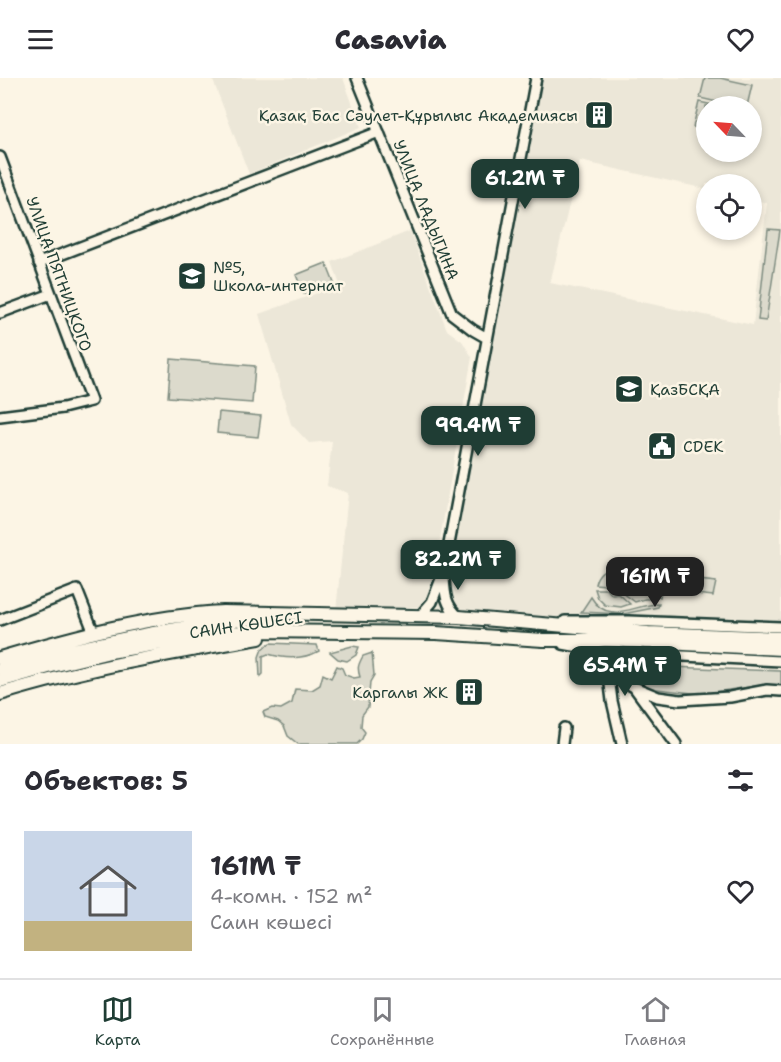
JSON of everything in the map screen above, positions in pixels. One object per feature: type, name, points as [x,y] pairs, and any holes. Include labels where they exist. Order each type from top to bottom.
[{"type":"main road","name":"САИН КӨШЕСІ","points":[[0,658],[94,633],[206,613],[291,615]]},
{"type":"main road","points":[[291,615],[459,617],[648,633],[781,638]]},
{"type":"main road","name":"САИН КӨШЕСІ","points":[[0,669],[50,655],[161,631],[291,615]]},
{"type":"main road","name":"САИН КӨШЕСІ","points":[[0,681],[110,652],[208,635],[260,631],[320,632]]},
{"type":"main road","points":[[320,632],[436,633],[543,640],[607,640],[684,646],[781,649]]},
{"type":"main road","name":"САИН КӨШЕСІ","points":[[0,694],[54,678],[145,657],[261,638],[320,632]]},
{"type":"street","name":"УЛИЦА ЛАДЫГИНА","points":[[357,78],[452,314],[472,330],[487,338]]},
{"type":"street","points":[[420,616],[432,602],[444,571],[536,78]]},
{"type":"street","points":[[39,262],[379,132]]},
{"type":"street","name":"УЛИЦА ПЯТНИЦКОГО","points":[[0,157],[91,401],[63,408],[0,416]]},
{"type":"street","points":[[0,313],[51,294]]},
{"type":"street","points":[[444,571],[447,604],[459,617]]},
{"type":"street","points":[[0,620],[77,590],[94,633]]},
{"type":"street","points":[[530,622],[629,621],[781,627]]},
{"type":"street","points":[[543,640],[606,652],[781,661]]},
{"type":"street","points":[[606,652],[607,673],[621,744]]},
{"type":"street","points":[[607,673],[634,687],[669,699],[730,697],[766,690],[781,691]]},
{"type":"street","points":[[634,687],[676,744]]},
{"type":"street","points":[[562,744],[564,728]]},
{"type":"shaded area","points":[[212,78],[343,78],[361,127],[249,174]]},
{"type":"shaded area","name":"ҚазБСҚА","points":[[536,78],[781,78],[781,627],[437,616]],"holes":[[[580,161],[696,187],[696,174],[762,174],[762,202],[767,203],[753,325],[550,283]]]},
{"type":"shaded area","points":[[705,78],[720,78],[752,85],[749,96],[700,96]]},
{"type":"shaded area","points":[[768,229],[780,230],[766,321],[758,320]]},
{"type":"shaded area","points":[[410,231],[447,330],[462,341],[472,357],[431,590],[420,607],[336,611],[348,493],[327,486],[332,441],[309,443],[291,424],[259,314],[340,285],[332,262]]},
{"type":"shaded area","points":[[326,263],[334,283],[304,294],[296,275]]},
{"type":"shaded area","points":[[171,359],[255,366],[252,403],[168,397]]},
{"type":"shaded area","points":[[219,412],[261,416],[258,437],[217,433]]},
{"type":"shaded area","points":[[612,560],[665,568],[660,597],[653,594],[631,569]]},
{"type":"shaded area","points":[[615,566],[627,572],[618,581],[612,579],[606,585],[595,584],[602,572]]},
{"type":"shaded area","points":[[631,574],[654,599],[635,602],[623,593],[625,587],[622,581]]},
{"type":"shaded area","points":[[690,579],[716,582],[713,596],[687,593]]},
{"type":"shaded area","points":[[595,589],[607,589],[612,595],[619,594],[630,604],[621,607],[605,605],[598,598]]},
{"type":"shaded area","points":[[591,597],[598,606],[613,612],[659,604],[658,607],[623,614],[581,612]]},
{"type":"shaded area","points":[[270,643],[317,645],[319,651],[307,656],[281,657],[268,654],[263,656],[263,674],[260,677],[259,657],[262,649]]},
{"type":"shaded area","points":[[352,646],[359,647],[356,655],[347,661],[338,659],[330,652]]},
{"type":"shaded area","points":[[372,653],[374,675],[370,682],[368,707],[362,715],[361,727],[365,732],[357,744],[298,744],[288,736],[284,726],[278,721],[265,717],[263,712],[272,708],[281,709],[292,703],[295,689],[312,690],[320,685],[323,674],[331,678],[337,666],[342,668],[345,675],[360,677],[358,669],[361,659]]},
{"type":"shaded area","points":[[626,663],[643,668],[644,666],[781,671],[781,689],[763,685],[701,694],[649,688],[617,671]]},
{"type":"place","name":"Қазақ Бас Сәулет-Құрылыс Академиясы","points":[[599,115]]},
{"type":"place","name":"№5, Школа-интернат","points":[[192,276]]},
{"type":"place","name":"ҚазБСҚА","points":[[629,389]]},
{"type":"place","name":"CDEK","points":[[662,446]]},
{"type":"place","name":"Каргалы ЖК","points":[[469,692]]}]
